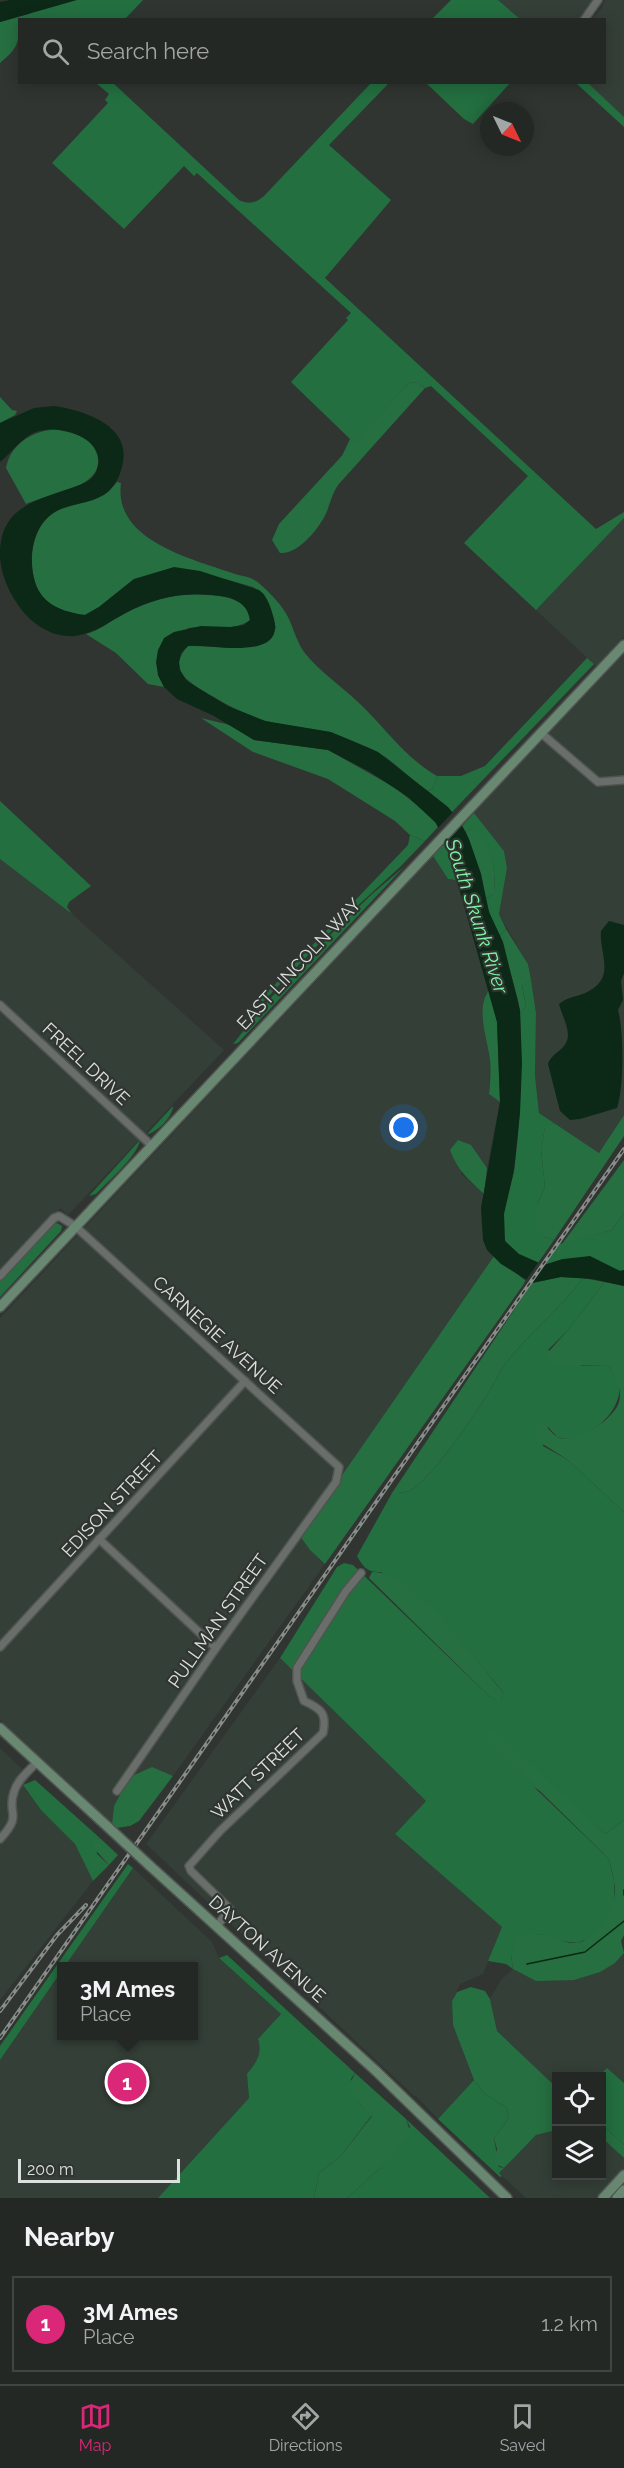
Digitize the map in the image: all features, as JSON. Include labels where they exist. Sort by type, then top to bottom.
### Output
[{"type":"main road","name":"EAST LINCOLN WAY","points":[[0,1307],[624,645]]},
{"type":"main road","name":"DAYTON AVENUE","points":[[0,1728],[376,2071],[507,2198]]},
{"type":"main road","points":[[603,2198],[624,2175]]},
{"type":"main road","points":[[616,2198],[624,2190]]},
{"type":"street","points":[[585,18],[598,0]]},
{"type":"street","points":[[541,733],[598,782],[624,780]]},
{"type":"street","name":"FREEL DRIVE","points":[[0,1005],[151,1145]]},
{"type":"street","points":[[0,1276],[54,1218],[59,1216],[75,1226]]},
{"type":"street","name":"CARNEGIE AVENUE","points":[[75,1226],[339,1467]]},
{"type":"street","name":"EDISON STREET","points":[[0,1647],[245,1382]]},
{"type":"street","name":"PULLMAN STREET","points":[[117,1791],[216,1648],[336,1482],[339,1467]]},
{"type":"street","points":[[99,1539],[216,1648]]},
{"type":"street","name":"WATT STREET","points":[[217,1926],[230,1909],[191,1871],[189,1866],[220,1831],[323,1733],[326,1720],[324,1713],[304,1701],[297,1681],[297,1668],[346,1591],[361,1572]]},
{"type":"street","points":[[0,1839],[14,1820],[12,1796],[16,1786],[37,1762]]},
{"type":"shaded area","points":[[498,0],[598,0],[585,18],[519,18]]},
{"type":"shaded area","points":[[605,0],[624,0],[624,117],[589,84],[606,84],[606,18],[593,18]]},
{"type":"shaded area","points":[[624,518],[624,637],[596,666],[536,610]]},
{"type":"shaded area","points":[[624,654],[624,1115],[599,1153],[539,1113],[535,1076],[536,1013],[528,964],[499,914],[507,868],[504,851],[474,813]]},
{"type":"shaded area","points":[[433,856],[448,879],[456,880],[489,990],[485,995],[485,1034],[490,1061],[489,1094],[500,1102],[487,1168],[471,1145],[461,1174],[484,1194],[481,1208],[489,1253],[494,1256],[301,1536],[310,1550],[325,1564],[173,1776],[166,1774],[114,1805],[112,1824],[0,1720],[0,1318]]},
{"type":"shaded area","points":[[0,859],[72,914],[224,1050],[68,1215],[60,1208],[0,1272]]},
{"type":"shaded area","points":[[280,1658],[426,1801],[395,1834],[502,1927],[483,1974],[460,1984],[452,2001],[453,2025],[474,2080],[438,2119],[146,1844]]},
{"type":"shaded area","points":[[0,1748],[22,1769],[17,1777],[41,1810],[75,1844],[93,1881],[0,2000]]},
{"type":"shaded area","points":[[133,1868],[212,1942],[219,1958],[281,2014],[258,2039],[261,2047],[258,2060],[247,2074],[249,2098],[158,2198],[0,2198],[0,2060],[57,1978],[57,2040],[198,2040],[198,1962],[68,1962]]},
{"type":"shaded area","points":[[624,1953],[624,2083],[607,2068],[603,2072],[552,2072],[552,2083],[497,2031],[490,1999],[501,1980],[513,1969],[536,1981],[615,1963]]},
{"type":"shaded area","points":[[552,2131],[552,2180],[606,2180],[606,2142],[624,2158],[624,2170],[598,2198],[526,2198],[499,2173],[536,2135]]},
{"type":"green space","points":[[16,0],[143,0],[126,18],[34,18]]},
{"type":"green space","points":[[451,0],[498,0],[519,18],[433,18]]},
{"type":"green space","points":[[32,13],[34,18],[18,18],[16,44],[11,53],[0,63],[0,22]]},
{"type":"green space","points":[[97,84],[114,84],[239,200],[249,203],[264,196],[370,84],[388,84],[329,145],[391,200],[325,278],[596,529],[624,512],[624,518],[536,610],[464,543],[528,476],[431,386],[425,388],[418,383],[410,382],[341,458],[350,439],[291,382],[348,320],[346,318],[351,313],[197,173],[194,176],[184,166],[124,229],[52,163],[108,103],[105,100],[109,94]]},
{"type":"green space","points":[[427,84],[509,84],[493,102],[480,102],[480,116],[473,124],[464,119]]},
{"type":"green space","points":[[577,84],[589,84],[624,117],[624,127]]},
{"type":"green space","points":[[410,382],[418,383],[425,388],[338,485],[324,517],[308,539],[294,550],[280,553],[272,540],[279,524]]},
{"type":"green space","points":[[0,397],[12,410],[17,411],[15,415],[0,423]]},
{"type":"green space","points":[[55,429],[86,439],[97,454],[98,466],[93,475],[74,488],[26,504],[6,468],[9,459],[24,440],[38,433]]},
{"type":"green space","points":[[117,482],[121,483],[122,503],[130,520],[142,533],[178,554],[252,578],[265,589],[287,614],[304,652],[368,712],[405,751],[437,776],[433,788],[428,791],[384,756],[369,748],[334,734],[266,721],[252,716],[204,691],[184,676],[179,663],[188,646],[247,647],[276,628],[264,594],[253,587],[225,579],[134,579],[99,607],[85,615],[69,612],[48,602],[38,590],[33,572],[33,550],[40,529],[54,513],[99,496]]},
{"type":"green space","points":[[195,594],[220,596],[237,601],[248,612],[250,620],[236,626],[188,628],[158,675],[164,687],[148,684],[116,653],[86,634],[140,606],[176,596]]},
{"type":"green space","points":[[587,658],[594,664],[452,812],[428,791],[433,788],[437,776],[461,776],[485,766]]},
{"type":"green space","points":[[201,718],[230,725],[254,740],[328,750],[394,787],[432,817],[438,827],[425,841],[410,835],[395,821],[328,779],[253,752]]},
{"type":"green space","points":[[0,801],[91,886],[69,902],[67,907],[72,914],[0,859]]},
{"type":"green space","points":[[474,813],[504,851],[507,868],[499,914],[506,929],[500,936],[485,898],[494,894],[491,859],[472,829],[466,832],[462,826]]},
{"type":"green space","points":[[472,829],[485,843],[492,858],[494,894],[485,898],[481,874],[466,832]]},
{"type":"green space","points":[[410,835],[425,841],[342,920],[263,1002],[260,1000],[408,845]]},
{"type":"green space","points":[[445,843],[456,880],[448,879],[433,856]]},
{"type":"green space","points":[[404,867],[238,1043],[233,1044],[265,1004],[335,930]]},
{"type":"green space","points":[[506,929],[528,964],[531,980],[522,985],[526,1007],[520,1013],[500,936]]},
{"type":"green space","points":[[531,980],[536,1013],[535,1076],[539,1113],[554,1123],[545,1128],[541,1150],[545,1187],[537,1205],[545,1237],[554,1240],[538,1263],[510,1248],[503,1231],[505,1205],[514,1171],[518,1132],[521,1072],[520,1013],[526,1007],[522,984]]},
{"type":"green space","points":[[489,990],[497,1022],[500,1102],[489,1094],[490,1061],[483,1006]]},
{"type":"green space","points":[[173,1106],[164,1123],[155,1131],[147,1134]]},
{"type":"green space","points":[[624,1115],[624,1136],[554,1240],[545,1237],[534,1224],[537,1205],[545,1187],[541,1150],[545,1127],[554,1123],[599,1153]]},
{"type":"green space","points":[[140,1140],[134,1154],[96,1194],[89,1196]]},
{"type":"green space","points":[[458,1140],[471,1145],[487,1168],[484,1194],[464,1174],[453,1157],[450,1150]]},
{"type":"green space","points":[[624,1160],[624,1213],[612,1230],[562,1244]]},
{"type":"green space","points":[[624,1213],[624,1270],[563,1259],[544,1265],[559,1244],[612,1230]]},
{"type":"green space","points":[[57,1223],[62,1226],[61,1231],[0,1297],[0,1281],[52,1225]]},
{"type":"green space","points":[[494,1256],[526,1281],[325,1564],[310,1550],[300,1536]]},
{"type":"green space","points":[[560,1277],[583,1278],[506,1363],[471,1420],[432,1471],[411,1490],[392,1493],[532,1283]]},
{"type":"green space","points":[[583,1278],[605,1282],[567,1331],[548,1350],[582,1366],[609,1366],[619,1382],[617,1401],[606,1419],[580,1436],[571,1439],[557,1437],[548,1427],[543,1446],[568,1460],[624,1512],[624,1820],[606,1834],[534,1787],[609,1859],[614,1881],[615,1902],[610,1917],[590,1938],[578,1943],[560,1941],[537,1934],[511,1954],[513,1969],[506,1964],[488,1961],[502,1927],[395,1834],[426,1801],[280,1658],[337,1567],[344,1563],[353,1565],[491,1698],[501,1699],[503,1692],[462,1643],[381,1572],[366,1568],[357,1556],[392,1493],[411,1490],[432,1471],[471,1420],[506,1363]]},
{"type":"green space","points":[[605,1282],[624,1286],[624,1512],[568,1460],[535,1439],[536,1428],[542,1423],[560,1438],[584,1434],[601,1424],[618,1405],[620,1390],[609,1366],[557,1365],[544,1357]]},
{"type":"green space","points":[[372,1572],[388,1575],[424,1601],[443,1620],[503,1692],[501,1700],[491,1698],[369,1578]]},
{"type":"green space","points":[[490,1729],[502,1736],[597,1828],[606,1834],[624,1820],[624,1935],[621,1941],[624,1953],[615,1963],[600,1972],[574,1980],[536,1981],[513,1969],[511,1954],[518,1936],[534,1934],[567,1942],[583,1941],[596,1931],[610,1913],[615,1889],[609,1859],[483,1735]]},
{"type":"green space","points":[[152,1767],[173,1776],[139,1821],[130,1826],[116,1828],[112,1824],[114,1806],[130,1777]]},
{"type":"green space","points":[[35,1780],[101,1839],[96,1838],[97,1854],[109,1865],[93,1881],[75,1844],[41,1810],[23,1785]]},
{"type":"green space","points":[[96,1838],[101,1839],[118,1855],[109,1865],[92,1846]]},
{"type":"green space","points":[[128,1864],[133,1868],[68,1962],[59,1962]]},
{"type":"green space","points":[[227,1955],[355,2073],[351,2079],[360,2104],[372,2115],[340,2157],[319,2173],[314,2198],[158,2198],[249,2098],[247,2074],[259,2054],[258,2039],[281,2014],[219,1958]]},
{"type":"green space","points":[[57,1965],[57,1978],[0,2060],[0,2046]]},
{"type":"green space","points":[[471,1987],[485,1991],[490,1999],[497,2031],[552,2083],[552,2131],[536,2135],[504,2168],[494,2163],[497,2149],[494,2138],[509,2118],[507,2108],[484,2093],[474,2080],[453,2025],[452,2001],[457,1992]]},
{"type":"green space","points":[[607,2068],[624,2083],[624,2145],[606,2129],[606,2072],[603,2072]]},
{"type":"green space","points":[[355,2073],[406,2119],[411,2134],[379,2169],[347,2198],[314,2198],[319,2173],[340,2157],[372,2116],[360,2104],[349,2086]]},
{"type":"green space","points":[[474,2080],[484,2093],[507,2108],[509,2118],[494,2138],[499,2167],[504,2168],[499,2173],[502,2176],[500,2177],[438,2119]]},
{"type":"green space","points":[[406,2119],[490,2198],[347,2198],[379,2169],[410,2127]]},
{"type":"green space","points":[[606,2129],[624,2145],[624,2158],[606,2142]]},
{"type":"water","points":[[77,0],[0,22],[0,2]]},
{"type":"water","name":"South Skunk River","points":[[54,406],[78,411],[112,429],[123,449],[123,462],[114,485],[104,495],[53,513],[39,529],[32,550],[33,572],[38,590],[48,602],[69,612],[85,615],[99,607],[134,579],[174,567],[200,571],[259,590],[267,599],[274,619],[274,632],[268,641],[258,646],[244,648],[188,646],[181,653],[179,662],[180,670],[186,680],[228,706],[265,721],[331,732],[378,752],[448,807],[460,822],[469,839],[481,874],[489,912],[503,942],[520,1010],[522,1063],[520,1113],[514,1170],[504,1214],[505,1241],[519,1254],[544,1265],[563,1259],[590,1256],[620,1271],[624,1270],[624,1286],[592,1279],[561,1277],[532,1283],[501,1264],[487,1250],[483,1240],[481,1208],[500,1102],[497,1022],[448,849],[436,823],[408,797],[370,772],[328,750],[254,740],[214,716],[177,699],[164,687],[158,675],[156,662],[158,650],[164,638],[174,632],[201,626],[244,625],[250,620],[244,606],[236,600],[221,596],[171,597],[136,608],[89,633],[68,636],[55,634],[36,624],[16,602],[5,579],[1,562],[2,538],[6,525],[14,515],[35,501],[89,480],[96,472],[99,461],[96,451],[82,437],[71,432],[49,429],[28,436],[0,462],[0,423],[34,408]]},
{"type":"water","points":[[609,921],[624,925],[624,973],[621,981],[623,1000],[618,1010],[622,1045],[619,1099],[617,1108],[570,1120],[560,1111],[548,1064],[564,1046],[568,1036],[559,1004],[566,999],[589,991],[602,979],[604,964],[601,931]]},
{"type":"pier","points":[[455,810],[464,823],[443,846],[436,830]]},
{"type":"pier","points":[[540,1260],[547,1261],[530,1286],[524,1283]]},
{"type":"waterway","points":[[624,1890],[624,1895]]},
{"type":"waterway","points":[[527,1964],[585,1952],[624,1921]]},
{"type":"railway","points":[[0,2038],[624,1149]]},
{"type":"railway","points":[[0,2011],[57,1935],[86,1905]]},
{"type":"place","name":"3M Ames","points":[[127,2082]]}]
